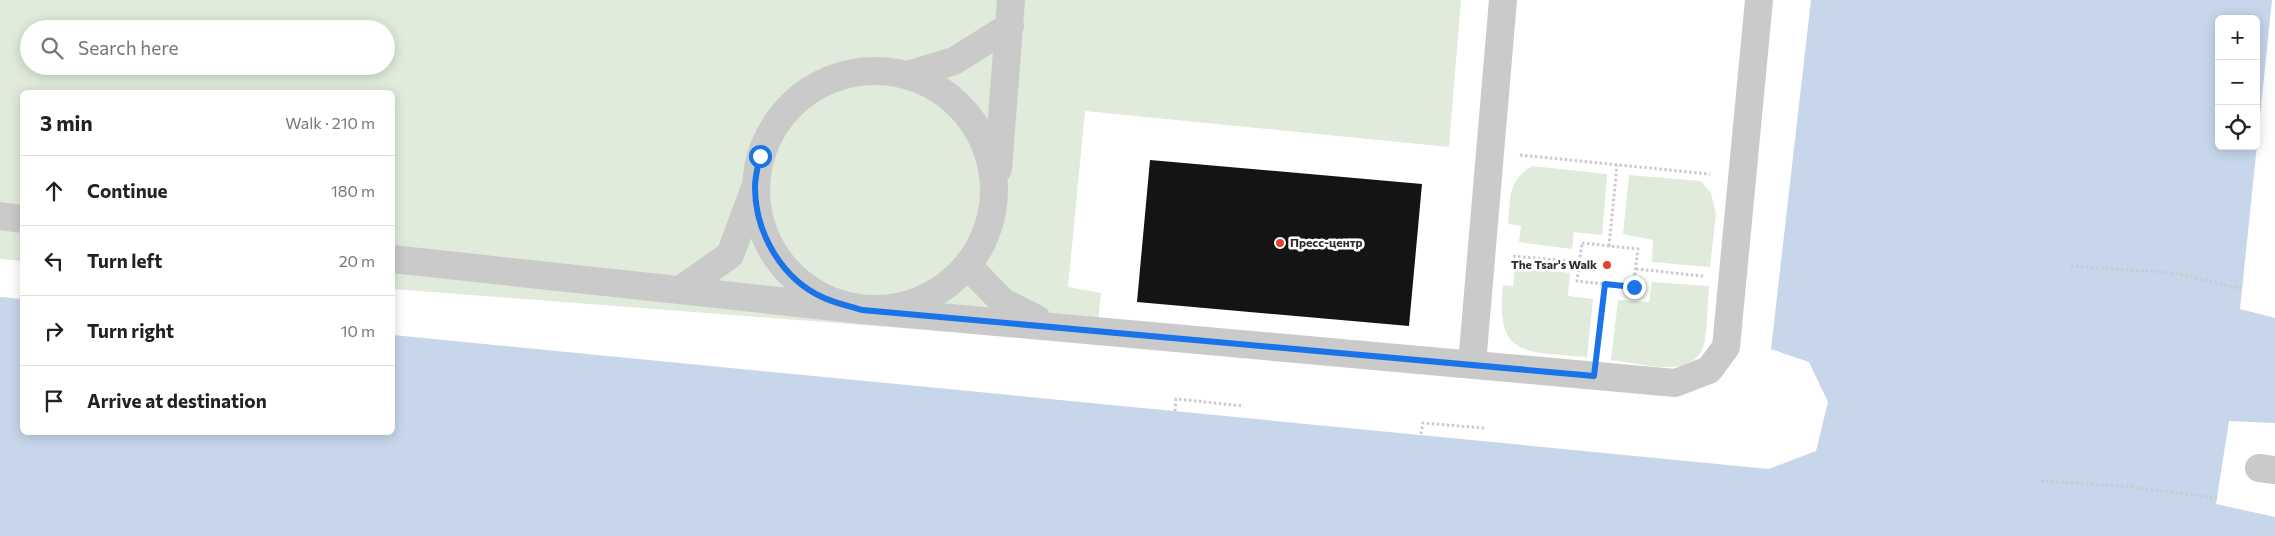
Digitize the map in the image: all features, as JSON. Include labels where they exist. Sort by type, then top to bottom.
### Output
[{"type":"lane","points":[[1472,364],[1503,0]]},
{"type":"lane","points":[[395,259],[862,310],[1675,383],[1709,370],[1726,346],[1759,0]]},
{"type":"lane","points":[[908,75],[954,61],[1011,13]]},
{"type":"lane","points":[[755,186],[758,214],[771,250],[792,277],[822,298],[862,310],[898,308],[919,302],[940,291],[968,266],[985,239],[995,200],[1011,13]]},
{"type":"lane","points":[[680,290],[730,255],[755,186],[760,156],[775,124],[798,98],[833,78],[855,72],[877,71],[908,75],[926,82],[962,108],[987,146],[995,179],[995,200]]},
{"type":"lane","points":[[0,216],[20,219]]},
{"type":"lane","points":[[968,266],[1003,302],[1049,326]]},
{"type":"path","points":[[1489,152],[1743,177]]},
{"type":"path","points":[[1609,246],[1617,165]]},
{"type":"path","points":[[1582,243],[1609,246],[1638,249],[1634,287],[1577,281],[1582,243]]},
{"type":"path","points":[[1480,253],[1579,262]]},
{"type":"path","points":[[2071,266],[2174,272],[2242,289]]},
{"type":"path","points":[[1636,269],[1733,279]]},
{"type":"path","points":[[1594,376],[1605,284]]},
{"type":"path","points":[[1175,411],[1176,399],[1244,406]]},
{"type":"path","points":[[1421,434],[1423,423],[1484,428]]},
{"type":"path","points":[[2040,482],[2121,486],[2217,498]]},
{"type":"green space","points":[[0,0],[1461,0],[1449,147],[1085,111],[1068,287],[1101,293],[1096,343],[395,289],[395,90],[20,90],[20,261],[0,259]]},
{"type":"green space","points":[[1532,166],[1607,174],[1602,235],[1574,232],[1572,249],[1519,242],[1521,226],[1508,224],[1510,198],[1518,178]]},
{"type":"green space","points":[[1629,175],[1701,181],[1711,193],[1716,214],[1710,267],[1652,262],[1653,240],[1623,234]]},
{"type":"green space","points":[[1515,267],[1570,273],[1568,296],[1593,299],[1587,357],[1532,351],[1520,347],[1510,339],[1504,327],[1502,309],[1503,285],[1513,286]]},
{"type":"green space","points":[[1652,282],[1709,286],[1704,344],[1699,355],[1690,363],[1665,367],[1611,360],[1618,300],[1649,302]]},
{"type":"water","points":[[1811,0],[2272,0],[2260,116],[2260,15],[2215,15],[2215,150],[2256,150],[2240,309],[2275,318],[2275,423],[2229,421],[2216,504],[2275,517],[2275,536],[0,536],[0,297],[20,299],[20,435],[395,435],[395,335],[1769,469],[1816,451],[1828,402],[1809,362],[1771,349]]},
{"type":"building","name":"Пресс-центр","points":[[1150,160],[1422,184],[1409,326],[1137,302]]},
{"type":"place","name":"Пресс-центр","points":[[1280,243]]},
{"type":"place","name":"The Tsar's Walk","points":[[1607,265]]},
{"type":"route","points":[[760,156],[755,186],[758,214],[771,250],[792,277],[822,298],[862,310],[1594,376],[1605,284],[1634,287]]}]
